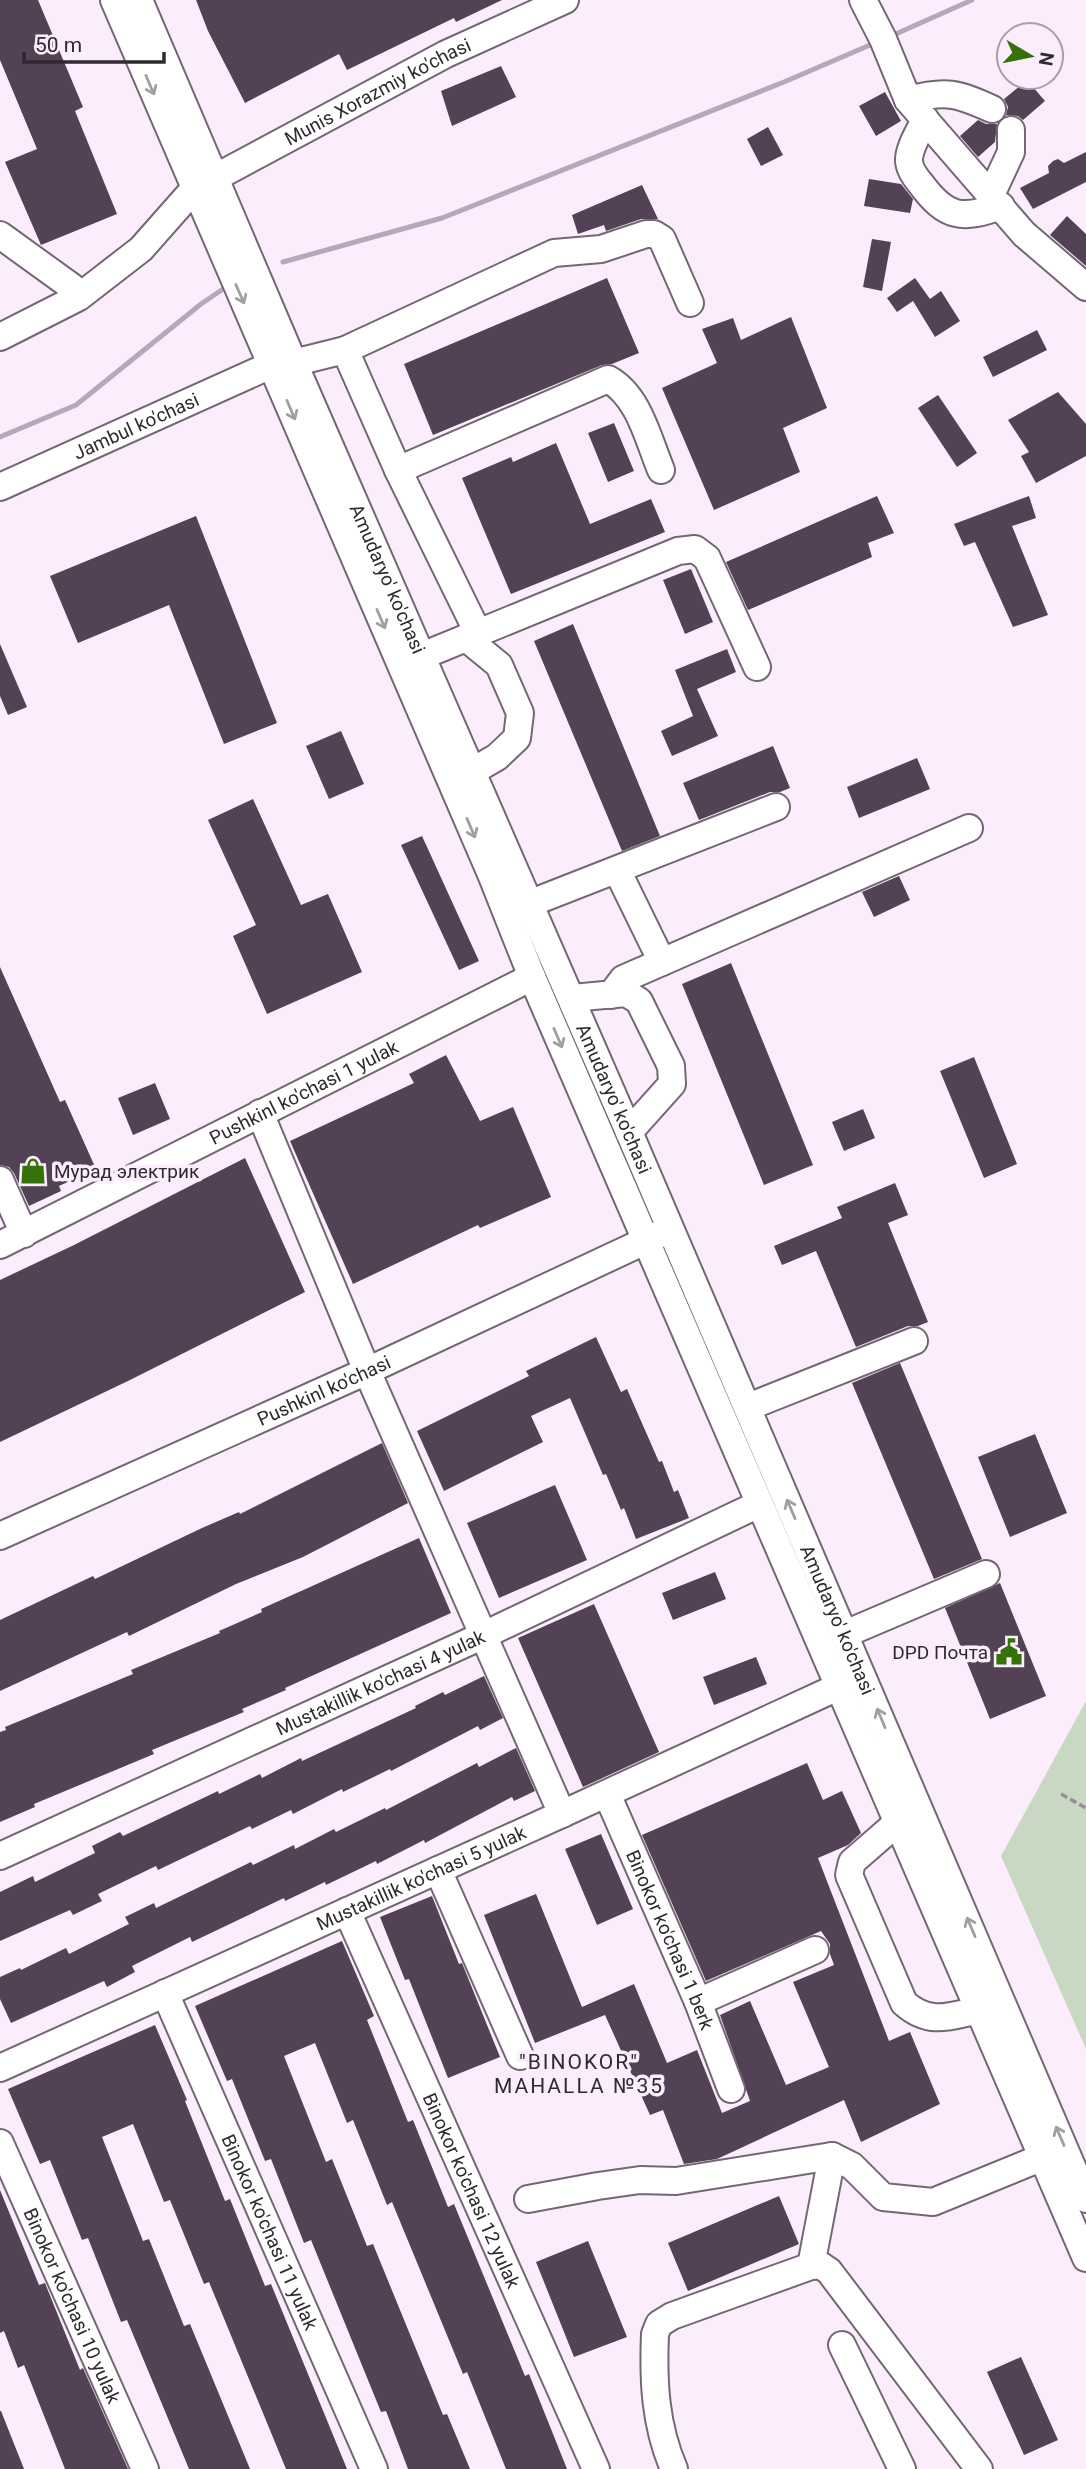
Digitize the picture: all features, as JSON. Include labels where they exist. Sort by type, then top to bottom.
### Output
[{"type":"street","name":"Amudaryo' ko'chasi","points":[[114,0],[205,183],[282,364],[422,656],[473,771],[1086,2199]]},
{"type":"street","name":"Amudaryo' ko'chasi","points":[[139,0],[254,325],[282,364]]},
{"type":"street","name":"Munis Xorazmiy ko'chasi","points":[[205,183],[446,54],[565,0]]},
{"type":"street","points":[[863,0],[917,110],[1024,234],[1086,287]]},
{"type":"street","points":[[992,109],[962,95],[934,93],[917,110],[909,163],[936,205],[975,215],[996,200],[1011,152],[1011,130]]},
{"type":"street","points":[[0,338],[79,297],[141,248],[205,183]]},
{"type":"street","name":"Jambul ko'chasi","points":[[0,487],[282,364],[345,350],[554,253],[601,249],[646,234],[654,234],[662,239],[690,303]]},
{"type":"street","points":[[0,235],[72,287]]},
{"type":"street","points":[[345,350],[472,636],[499,665],[520,713],[517,738],[497,757],[473,771]]},
{"type":"street","points":[[282,364],[532,978],[1086,2258]]},
{"type":"street","points":[[398,470],[608,379],[620,386],[631,400],[661,470]]},
{"type":"street","points":[[422,656],[678,551],[695,549],[707,558],[757,667]]},
{"type":"street","points":[[531,903],[776,807]]},
{"type":"street","points":[[611,995],[623,979],[969,828]]},
{"type":"street","points":[[617,870],[662,962]]},
{"type":"street","name":"Pushkinl ko'chasi 1 yulak","points":[[0,1245],[532,978]]},
{"type":"street","points":[[572,998],[625,993],[639,1001],[671,1066],[672,1084],[629,1132]]},
{"type":"street","points":[[260,1113],[367,1371],[562,1814]]},
{"type":"street","points":[[0,1180],[24,1234]]},
{"type":"street","name":"Pushkinl ko'chasi","points":[[0,1536],[367,1371],[671,1229]]},
{"type":"street","points":[[748,1408],[914,1341]]},
{"type":"street","name":"Mustakillik ko'chasi 4 yulak","points":[[0,1856],[484,1635],[759,1504]]},
{"type":"street","points":[[845,1634],[986,1574]]},
{"type":"street","name":"Mustakillik ko'chasi 5 yulak","points":[[0,2068],[840,1686]]},
{"type":"street","name":"Binokor ko'chasi 1 berk","points":[[607,1794],[698,2002],[731,2089]]},
{"type":"street","points":[[898,1822],[852,1862],[849,1874],[905,2003],[913,2011],[937,2020],[979,2010]]},
{"type":"street","points":[[438,1870],[520,2056]]},
{"type":"street","name":"Binokor ko'chasi 12 yulak","points":[[347,1911],[596,2469]]},
{"type":"street","points":[[698,2002],[815,1950]]},
{"type":"street","name":"Binokor ko'chasi 11 yulak","points":[[165,1993],[374,2469]]},
{"type":"street","name":"Binokor ko'chasi 10 yulak","points":[[0,2143],[145,2469]]},
{"type":"street","points":[[528,2199],[640,2180],[676,2180],[832,2156],[852,2166],[883,2197],[933,2202],[1043,2157]]},
{"type":"street","points":[[811,2266],[832,2156]]},
{"type":"street","points":[[674,2469],[667,2452],[656,2405],[655,2334],[659,2324],[672,2316],[820,2265],[829,2271],[979,2469]]},
{"type":"street","points":[[842,2345],[902,2469]]},
{"type":"path","points":[[1061,1794],[1086,1808]]},
{"type":"green space","points":[[1086,1701],[1086,2049],[1001,1856]]},
{"type":"building","points":[[0,0],[38,0],[83,107],[75,111],[117,214],[41,245],[5,162],[37,149],[0,60]]},
{"type":"building","points":[[196,0],[502,0],[456,22],[454,18],[347,70],[339,54],[245,103],[208,31]]},
{"type":"building","points":[[501,66],[516,97],[452,126],[441,91]]},
{"type":"building","points":[[1014,91],[1036,91],[1045,101],[1023,120],[1018,116],[1006,115],[1008,107],[1004,99]]},
{"type":"building","points":[[885,92],[901,121],[876,136],[859,106]]},
{"type":"building","points":[[978,120],[986,124],[997,124],[995,142],[978,157],[960,136]]},
{"type":"building","points":[[768,127],[783,155],[761,166],[747,139]]},
{"type":"building","points":[[1086,152],[1086,182],[1033,209],[1020,188],[1049,173],[1048,166],[1053,161],[1058,159],[1064,163]]},
{"type":"building","points":[[869,179],[901,184],[913,199],[910,213],[864,206]]},
{"type":"building","points":[[642,185],[658,219],[641,219],[606,231],[604,225],[578,234],[572,215]]},
{"type":"building","points":[[1067,216],[1086,234],[1086,266],[1050,235]]},
{"type":"building","points":[[872,239],[891,242],[882,291],[863,287]]},
{"type":"building","points":[[607,278],[639,353],[612,364],[602,365],[433,435],[404,364]]},
{"type":"building","points":[[915,278],[930,299],[941,291],[960,321],[935,337],[913,301],[897,312],[887,298]]},
{"type":"building","points":[[791,317],[827,408],[783,428],[800,472],[714,510],[662,388],[717,363],[702,329],[733,318],[741,340]]},
{"type":"building","points":[[1037,330],[1047,350],[993,377],[983,357]]},
{"type":"building","points":[[1058,392],[1086,424],[1086,456],[1036,483],[1021,456],[1029,452],[1008,420]]},
{"type":"building","points":[[938,395],[977,453],[957,467],[918,408]]},
{"type":"building","points":[[614,423],[634,471],[608,482],[588,433]]},
{"type":"building","points":[[556,443],[590,524],[651,499],[665,532],[511,594],[462,478],[511,457],[513,462]]},
{"type":"building","points":[[877,496],[894,533],[868,543],[872,557],[748,610],[726,562]]},
{"type":"building","points":[[1029,496],[1036,518],[1012,526],[1048,615],[1013,627],[975,542],[964,546],[954,524]]},
{"type":"building","points":[[196,516],[277,723],[224,744],[169,605],[78,643],[50,576]]},
{"type":"building","points":[[691,569],[713,622],[685,634],[663,580]]},
{"type":"building","points":[[573,624],[660,836],[622,851],[534,641]]},
{"type":"building","points":[[0,644],[27,707],[8,715],[0,696]]},
{"type":"building","points":[[727,649],[736,672],[697,689],[718,736],[672,756],[661,731],[693,716],[675,670]]},
{"type":"building","points":[[341,731],[364,784],[329,799],[306,746]]},
{"type":"building","points":[[773,746],[790,788],[770,792],[699,820],[683,783]]},
{"type":"building","points":[[917,758],[930,789],[859,818],[847,787]]},
{"type":"building","points":[[253,799],[301,905],[328,894],[362,972],[267,1014],[233,936],[256,925],[208,820]]},
{"type":"building","points":[[422,836],[479,961],[459,970],[401,845]]},
{"type":"building","points":[[899,876],[910,900],[874,917],[862,892]]},
{"type":"building","points":[[731,963],[813,1165],[764,1185],[682,984]]},
{"type":"building","points":[[0,967],[60,1102],[65,1100],[96,1169],[59,1186],[61,1191],[29,1206],[14,1173],[9,1167],[0,1165]]},
{"type":"building","points":[[446,1055],[480,1121],[513,1107],[551,1197],[480,1228],[478,1225],[353,1284],[290,1141],[414,1083],[409,1074]]},
{"type":"building","points":[[974,1057],[1017,1164],[984,1178],[940,1071]]},
{"type":"building","points":[[155,1083],[170,1119],[133,1135],[118,1098]]},
{"type":"building","points":[[863,1109],[875,1138],[844,1151],[832,1122]]},
{"type":"building","points":[[245,1158],[305,1292],[0,1442],[0,1280]]},
{"type":"building","points":[[895,1183],[908,1215],[888,1223],[928,1322],[908,1326],[856,1347],[816,1251],[782,1265],[774,1246],[842,1218],[837,1207]]},
{"type":"building","points":[[596,1337],[621,1392],[627,1389],[659,1462],[662,1461],[674,1492],[678,1490],[689,1518],[636,1539],[624,1508],[621,1510],[606,1474],[603,1475],[570,1398],[531,1416],[543,1442],[444,1491],[417,1431],[529,1376],[526,1371]]},
{"type":"building","points":[[900,1363],[982,1559],[934,1579],[852,1383]]},
{"type":"building","points":[[1035,1434],[1067,1513],[1010,1537],[978,1457]]},
{"type":"building","points":[[382,1443],[408,1503],[303,1557],[236,1584],[129,1636],[127,1632],[0,1691],[0,1620],[93,1576],[95,1579],[202,1528],[239,1512],[240,1514]]},
{"type":"building","points":[[555,1485],[587,1560],[499,1598],[467,1523]]},
{"type":"building","points":[[419,1538],[451,1613],[285,1688],[286,1690],[242,1709],[244,1712],[152,1750],[154,1754],[34,1804],[35,1807],[0,1822],[0,1732],[6,1730],[5,1727],[133,1674],[131,1670],[220,1633],[219,1631],[262,1612],[261,1609]]},
{"type":"building","points":[[715,1572],[726,1599],[673,1620],[662,1593]]},
{"type":"building","points":[[1000,1583],[1046,1696],[990,1719],[945,1608]]},
{"type":"building","points":[[594,1604],[659,1752],[583,1787],[518,1638]]},
{"type":"building","points":[[756,1657],[767,1684],[714,1705],[703,1677]]},
{"type":"building","points":[[484,1676],[503,1718],[480,1730],[478,1726],[391,1771],[390,1769],[343,1792],[342,1789],[293,1814],[291,1810],[252,1829],[250,1826],[158,1870],[156,1866],[98,1894],[102,1901],[73,1915],[70,1910],[0,1941],[0,1892],[33,1876],[35,1882],[95,1853],[92,1846],[120,1832],[123,1836],[218,1791],[219,1794],[260,1774],[262,1778],[301,1758],[302,1761],[416,1708],[415,1706],[443,1692],[445,1695]]},
{"type":"building","points":[[516,1748],[535,1791],[514,1801],[512,1797],[425,1843],[424,1840],[377,1864],[376,1861],[285,1901],[284,1898],[192,1942],[190,1937],[132,1966],[135,1972],[107,1987],[104,1981],[11,2023],[0,1999],[0,1977],[66,1948],[69,1954],[129,1924],[125,1917],[154,1903],[156,1908],[251,1862],[253,1865],[294,1845],[295,1849],[334,1829],[336,1832],[385,1808],[386,1810],[477,1763],[479,1767]]},
{"type":"building","points":[[807,1763],[823,1800],[842,1791],[861,1833],[848,1845],[818,1858],[889,2041],[910,2032],[940,2104],[861,2142],[844,2100],[717,2159],[684,2164],[663,2110],[650,2115],[605,2015],[535,2043],[484,1915],[536,1894],[582,2007],[634,1984],[667,2063],[697,2050],[722,2113],[750,2101],[720,2015],[750,2001],[786,2085],[829,2067],[793,1982],[834,1965],[830,1944],[821,1931],[706,1981],[642,1835]]},
{"type":"building","points":[[601,1834],[633,1909],[597,1925],[565,1849]]},
{"type":"building","points":[[432,1896],[500,2057],[448,2078],[409,1979],[405,1980],[380,1917]]},
{"type":"building","points":[[342,1941],[374,2016],[367,2020],[408,2122],[413,2120],[448,2207],[454,2204],[525,2376],[529,2374],[567,2469],[506,2469],[467,2372],[463,2374],[392,2202],[387,2205],[353,2120],[347,2123],[315,2043],[284,2056],[326,2162],[332,2159],[367,2246],[373,2244],[443,2415],[447,2414],[470,2469],[408,2469],[386,2411],[381,2412],[311,2240],[304,2243],[271,2159],[265,2161],[232,2079],[227,2081],[195,2006]]},
{"type":"building","points":[[155,2025],[225,2201],[230,2199],[265,2286],[271,2284],[347,2469],[286,2469],[209,2282],[204,2284],[170,2200],[164,2202],[133,2124],[102,2137],[143,2241],[149,2239],[184,2326],[190,2324],[250,2469],[189,2469],[127,2320],[121,2322],[88,2238],[82,2240],[50,2160],[40,2164],[8,2089]]},
{"type":"building","points":[[0,2190],[39,2285],[45,2283],[80,2370],[83,2368],[128,2469],[65,2469],[24,2365],[18,2368],[4,2331],[0,2333]]},
{"type":"building","points":[[779,2196],[799,2244],[688,2291],[668,2243]]},
{"type":"building","points":[[588,2241],[627,2337],[574,2357],[536,2262]]},
{"type":"building","points":[[1021,2357],[1058,2440],[1024,2455],[987,2372]]},
{"type":"building","points":[[1,2411],[24,2469],[0,2469]]},
{"type":"waterway","points":[[889,37],[972,0]]},
{"type":"waterway","points":[[283,262],[442,218],[784,82],[877,42]]},
{"type":"waterway","points":[[0,437],[76,405],[226,287]]},
{"type":"place","name":"Мурад электрик","points":[[33,1171]]},
{"type":"place","name":"DPD Почта","points":[[1009,1652]]},
{"type":"district","name":"\"BINOKOR\" MAHALLA №35","points":[[579,2074]]}]
